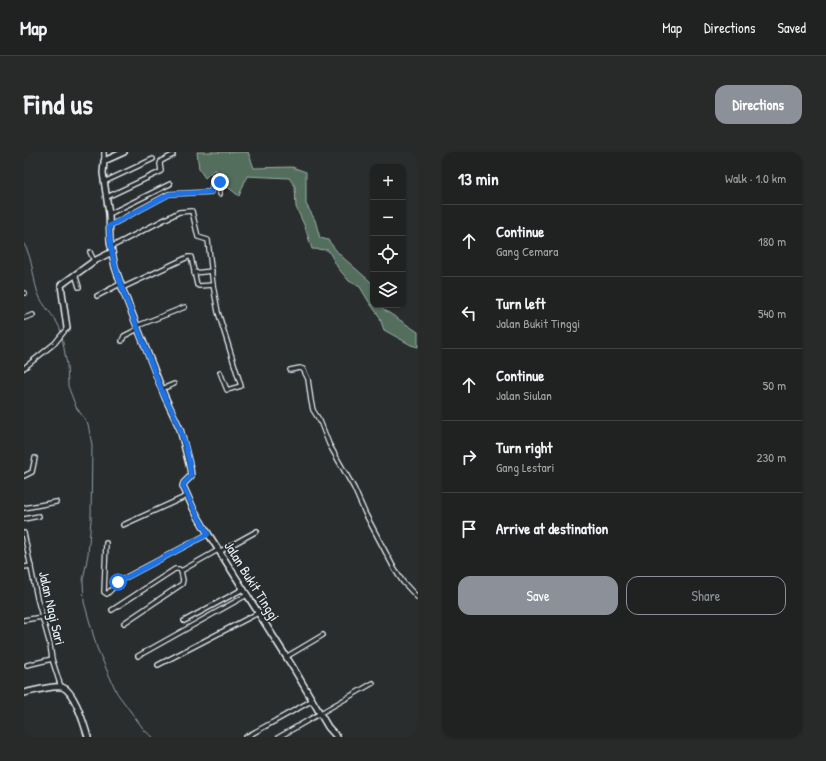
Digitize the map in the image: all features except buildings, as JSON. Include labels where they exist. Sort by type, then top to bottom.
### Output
[{"type":"street","points":[[104,152],[104,182],[107,197],[111,250],[114,267],[162,389],[180,429],[191,476],[183,484],[187,496],[123,525]]},
{"type":"street","points":[[104,161],[124,152]]},
{"type":"street","points":[[107,197],[162,171],[160,164],[161,161],[173,155]]},
{"type":"street","points":[[104,182],[153,159]]},
{"type":"street","points":[[109,226],[170,194],[211,192],[213,181],[220,182],[220,194]]},
{"type":"street","points":[[109,214],[170,184]]},
{"type":"street","points":[[24,368],[60,339],[67,328],[61,284],[94,260],[111,250],[178,212],[191,210],[198,236],[208,240],[213,285],[218,312],[241,386],[227,390],[220,372]]},
{"type":"street","points":[[90,252],[94,260]]},
{"type":"street","points":[[96,296],[188,257],[191,258],[198,286],[213,285]]},
{"type":"street","points":[[194,273],[212,271]]},
{"type":"street","points":[[75,274],[79,287]]},
{"type":"street","points":[[122,341],[124,336],[138,327],[185,307]]},
{"type":"street","points":[[24,318],[33,315]]},
{"type":"street","points":[[290,370],[300,368],[308,379],[313,410],[320,421],[329,444],[354,488],[365,513],[395,570],[403,582],[418,598]]},
{"type":"street","points":[[162,389],[174,384]]},
{"type":"street","points":[[24,476],[32,472],[35,458]]},
{"type":"street","name":"Jalan Bukit Tinggi","points":[[187,496],[208,534],[328,726],[337,737]]},
{"type":"street","points":[[24,508],[56,502]]},
{"type":"street","points":[[24,519],[39,516]]},
{"type":"street","points":[[112,610],[175,569],[179,569],[181,571],[257,531]]},
{"type":"street","name":"Jalan Nagi Sari","points":[[24,533],[42,617],[50,645],[52,660],[61,687]]},
{"type":"street","points":[[106,543],[104,592],[107,594],[121,580],[208,534]]},
{"type":"street","points":[[24,567],[31,566]]},
{"type":"street","points":[[124,623],[182,584],[184,580],[181,571]]},
{"type":"street","points":[[184,621],[243,588]]},
{"type":"street","points":[[138,656],[247,595]]},
{"type":"street","points":[[158,665],[258,612]]},
{"type":"street","points":[[24,620],[42,617]]},
{"type":"street","points":[[286,658],[322,635]]},
{"type":"street","points":[[27,665],[52,660]]},
{"type":"street","points":[[279,737],[373,683]]},
{"type":"street","points":[[24,693],[61,687],[67,692],[76,705],[88,737]]},
{"type":"street","points":[[246,737],[313,700]]},
{"type":"green space","points":[[197,152],[248,152],[254,168],[292,167],[306,172],[306,204],[315,220],[320,238],[328,240],[339,254],[370,281],[370,303],[360,287],[349,281],[338,268],[328,250],[312,249],[305,227],[296,207],[295,186],[289,178],[247,176],[239,196],[225,185],[215,169],[205,178],[199,169]]},
{"type":"green space","points":[[373,308],[383,308],[418,332],[418,347],[411,345],[384,330],[379,316]]},
{"type":"waterway","points":[[24,244],[30,257],[37,291],[45,307],[55,319],[61,332]]},
{"type":"waterway","points":[[62,337],[67,365],[68,386],[76,407],[88,424],[92,445],[91,520],[88,554],[83,581],[84,602],[97,648],[117,693],[145,731],[153,737]]},
{"type":"route","points":[[118,582],[208,534],[183,486],[191,476],[180,429],[165,397],[114,267],[109,226],[170,194],[211,192],[213,181],[220,182]]}]
